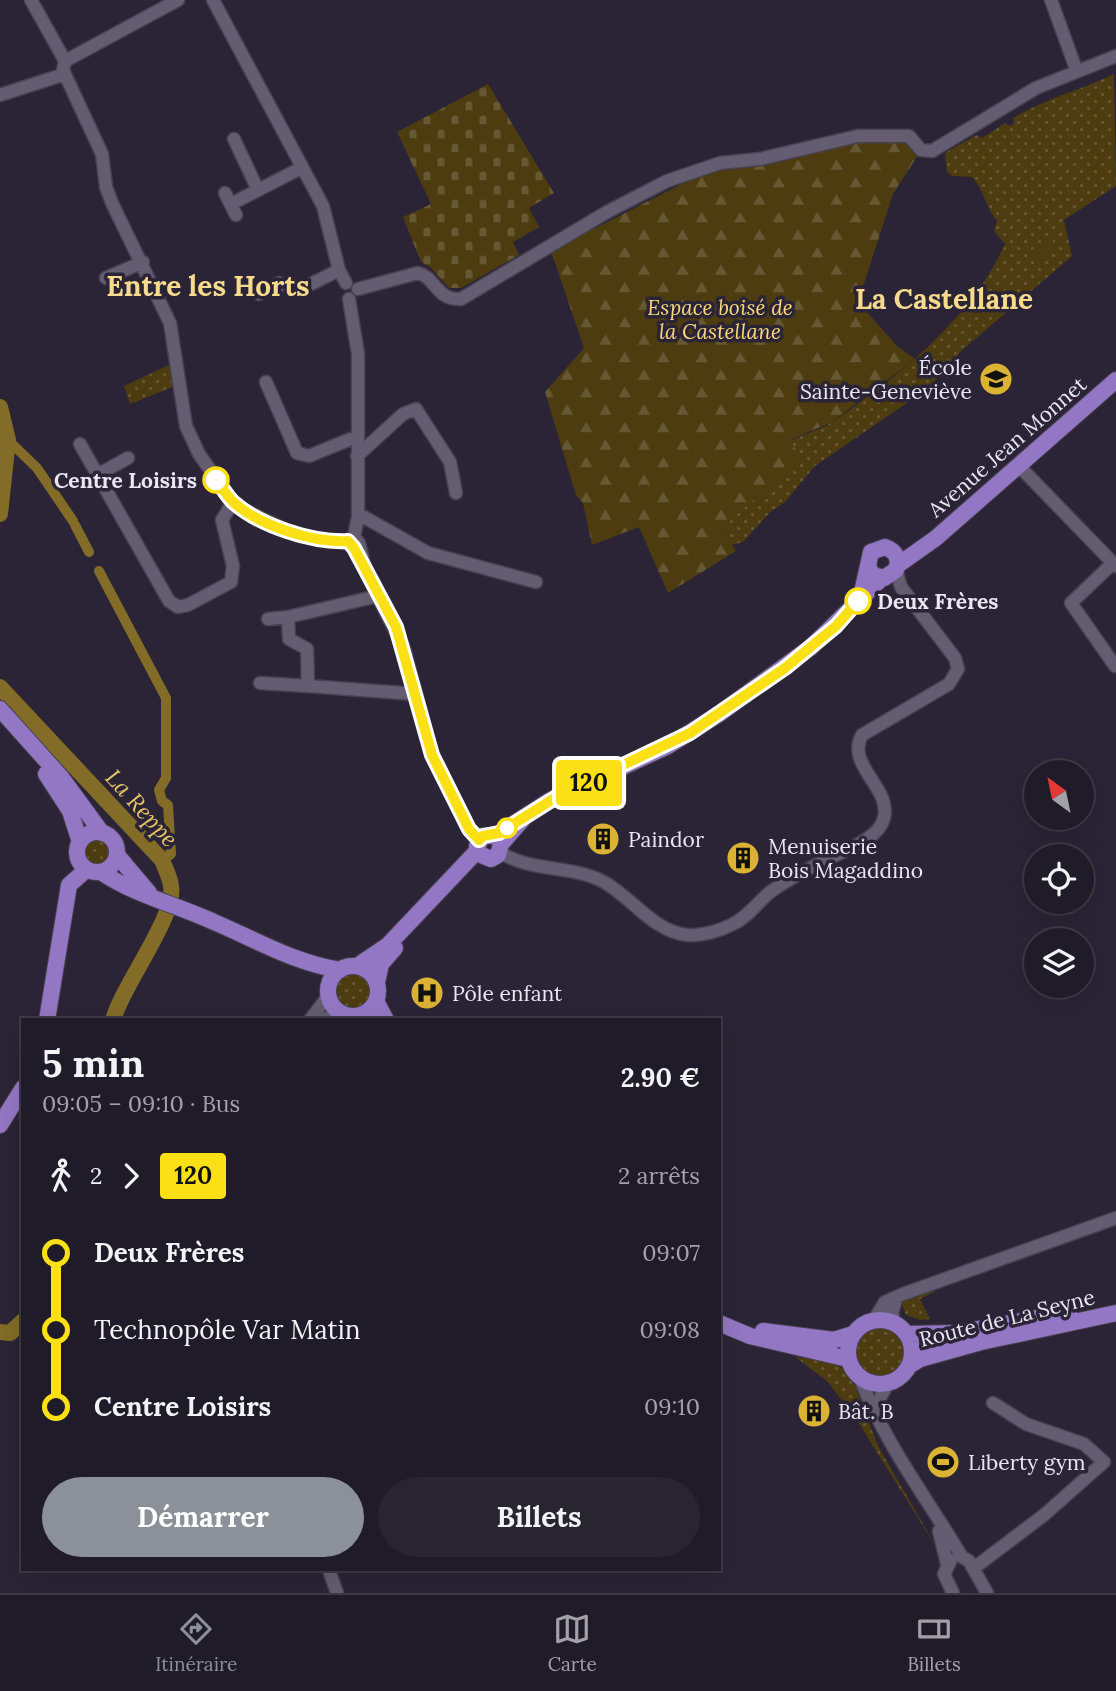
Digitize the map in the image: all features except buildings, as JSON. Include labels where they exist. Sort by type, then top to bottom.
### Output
[{"type":"main road","name":"Avenue Jean Monnet","points":[[868,567],[869,557],[875,549],[885,547],[891,569],[925,546],[1116,380]]},
{"type":"main road","points":[[868,567],[873,575],[891,569]]},
{"type":"main road","points":[[861,597],[868,567]]},
{"type":"main road","points":[[0,724],[39,765],[63,798],[86,860],[126,887],[302,961],[340,970],[357,966],[388,945],[523,819],[558,796],[668,746],[811,648],[891,569]]},
{"type":"main road","points":[[0,709],[61,777],[102,833],[112,839],[117,855],[138,883],[153,897]]},
{"type":"main road","points":[[86,860],[89,833],[102,833]]},
{"type":"main road","points":[[385,1018],[376,1001],[381,964],[470,872],[490,847]]},
{"type":"main road","points":[[47,1018],[54,971],[58,905],[67,871],[86,860],[112,866],[117,855]]},
{"type":"main road","points":[[302,961],[354,1016],[364,1013],[376,1001]]},
{"type":"main road","points":[[357,966],[369,971],[377,982]]},
{"type":"main road","points":[[329,990],[340,970]]},
{"type":"main road","points":[[2,1117],[21,1091]]},
{"type":"main road","name":"Route de La Seyne","points":[[901,1328],[986,1329],[1116,1302]]},
{"type":"main road","name":"Route de La Seyne","points":[[909,1366],[920,1359],[957,1348],[1116,1313]]},
{"type":"main road","points":[[726,1325],[834,1340],[853,1334],[874,1320],[901,1328],[912,1353],[904,1374],[888,1383],[873,1384],[860,1378],[849,1359],[848,1350],[853,1334]]},
{"type":"main road","points":[[726,1325],[750,1336],[849,1359]]},
{"type":"street","points":[[31,0],[65,68],[102,154],[106,187],[112,203],[143,262],[174,337],[186,426],[199,454],[233,502],[296,535],[354,542]]},
{"type":"street","points":[[0,96],[65,68],[178,0]]},
{"type":"street","points":[[214,0],[327,218],[339,271],[351,291],[358,354],[358,517],[354,542],[396,627],[432,755],[469,829],[490,847],[515,861],[579,871],[604,883],[666,929],[688,935],[716,932],[736,923],[769,894],[876,832],[884,818],[884,805],[858,756],[857,744],[862,735],[949,684],[958,669],[955,658],[901,587],[891,569]]},
{"type":"street","points":[[1051,0],[1076,69]]},
{"type":"street","points":[[351,291],[418,272],[424,274],[438,292],[461,299],[607,212],[667,181],[720,163],[760,159],[858,136],[908,136],[921,149],[932,151],[1036,88],[1076,69],[1116,55]]},
{"type":"street","points":[[234,139],[258,190]]},
{"type":"street","points":[[230,204],[301,167]]},
{"type":"street","points":[[106,278],[143,262]]},
{"type":"street","points":[[259,294],[279,283],[297,291],[339,271]]},
{"type":"street","points":[[266,382],[297,453],[309,456],[358,436]]},
{"type":"street","points":[[357,456],[403,414],[415,409],[450,462],[456,494]]},
{"type":"street","points":[[80,444],[169,601],[178,607],[188,605],[231,582],[233,566],[222,520],[233,502]]},
{"type":"street","points":[[97,475],[128,458]]},
{"type":"street","points":[[1019,466],[1114,564],[1072,603],[1115,666]]},
{"type":"street","points":[[358,517],[364,517],[428,554],[536,582]]},
{"type":"street","points":[[268,619],[379,596]]},
{"type":"street","points":[[288,617],[289,639],[307,649],[307,686]]},
{"type":"street","points":[[260,683],[416,694]]},
{"type":"street","points":[[311,1018],[329,990]]},
{"type":"street","points":[[874,1320],[886,1302],[1116,1218]]},
{"type":"street","points":[[896,1298],[893,1306],[901,1328]]},
{"type":"street","points":[[860,1378],[869,1404],[910,1476],[962,1557],[974,1568],[985,1592]]},
{"type":"street","points":[[881,1426],[879,1400],[888,1383]]},
{"type":"street","points":[[974,1568],[1044,1516],[1104,1462],[1084,1444],[1026,1424],[993,1403]]},
{"type":"street","points":[[910,1476],[944,1542],[947,1564],[944,1574],[953,1593]]},
{"type":"street","points":[[947,1564],[962,1557]]},
{"type":"street","points":[[329,1571],[337,1593]]},
{"type":"green space","points":[[1114,74],[1116,186],[1064,220],[1072,256],[960,352],[930,387],[815,466],[785,502],[770,512],[743,542],[732,545],[726,536],[727,522],[801,460],[790,441],[834,421],[884,384],[932,343],[973,297],[1005,244],[994,231],[997,221],[972,177],[952,176],[947,172],[945,153],[976,135],[982,138],[1005,123],[1011,126],[1014,123],[1013,118],[1037,105]]},
{"type":"green space","points":[[488,84],[554,193],[529,208],[539,227],[513,242],[519,255],[461,288],[449,288],[430,267],[421,262],[403,217],[431,204],[397,132]]},
{"type":"green space","name":"Espace boisé de la Castellane","points":[[907,136],[918,155],[893,194],[858,302],[897,346],[915,359],[832,422],[790,440],[802,460],[727,522],[726,536],[736,551],[668,593],[639,527],[592,545],[583,503],[576,495],[545,392],[584,348],[551,251],[697,176],[821,146]]},
{"type":"green space","points":[[1048,236],[1059,248],[1040,264],[1036,264],[1030,252]]},
{"type":"green space","points":[[171,364],[173,387],[130,404],[124,386]]},
{"type":"green space","points":[[97,832],[111,838],[117,852],[111,866],[97,872],[83,866],[77,852],[83,838]]},
{"type":"green space","points":[[353,966],[370,974],[378,991],[370,1008],[353,1016],[336,1008],[328,991],[336,974]]},
{"type":"green space","points":[[934,1289],[934,1292],[920,1299],[930,1319],[920,1320],[906,1315],[901,1302]]},
{"type":"green space","points":[[874,1320],[886,1320],[903,1329],[910,1340],[910,1364],[903,1375],[886,1384],[874,1384],[862,1379],[853,1370],[848,1358],[848,1346],[853,1334],[862,1325]]},
{"type":"green space","points":[[795,1357],[832,1361],[843,1369],[855,1386],[878,1446],[938,1550],[855,1417],[827,1381]]},
{"type":"waterway","name":"La Reppe","points":[[0,407],[8,440],[0,514]]},
{"type":"waterway","points":[[8,440],[37,468],[73,521]]},
{"type":"waterway","points":[[75,525],[89,552]]},
{"type":"waterway","points":[[99,571],[166,698],[166,778],[159,790],[162,801],[168,805],[171,854],[162,860]]},
{"type":"waterway","name":"La Reppe","points":[[0,687],[162,860],[169,876],[171,899],[166,914],[114,1018]]},
{"type":"waterway","name":"La Reppe","points":[[0,1332],[10,1333],[21,1323]]},
{"type":"bus line","name":"120","points":[[216,480],[240,508],[272,524],[296,535],[317,540],[348,541],[349,546],[354,548],[396,627],[432,755],[469,829],[479,840],[483,836],[499,833],[558,796],[668,746],[690,733],[811,648],[836,626],[858,601]]},
{"type":"place","name":"École Sainte-Geneviève","points":[[996,379]]},
{"type":"place","name":"Centre Loisirs","points":[[216,480]]},
{"type":"place","name":"Deux Frères","points":[[858,601]]},
{"type":"place","name":"Paindor","points":[[603,839]]},
{"type":"place","name":"Menuiserie Bois Magaddino","points":[[743,858]]},
{"type":"place","name":"Pôle enfant","points":[[427,993]]},
{"type":"place","name":"Bât. B","points":[[814,1411]]},
{"type":"place","name":"Liberty gym","points":[[943,1462]]},
{"type":"district","name":"Entre les Horts","points":[[208,286]]},
{"type":"district","name":"La Castellane","points":[[944,299]]}]
